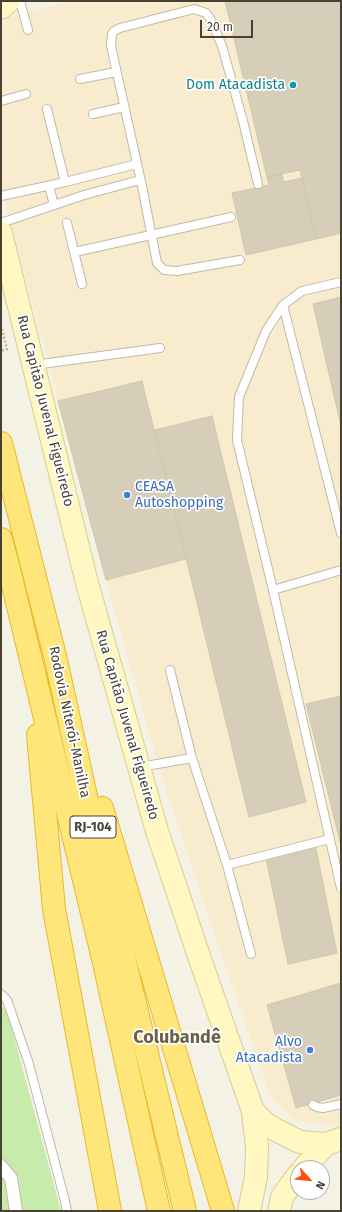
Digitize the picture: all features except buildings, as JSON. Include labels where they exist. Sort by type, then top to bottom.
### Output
[{"type":"highway","name":"Rodovia Niterói-Manilha","points":[[1,443],[56,660],[98,854],[185,1211]]},
{"type":"highway","name":"Rodovia Niterói-Manilha","points":[[1,539],[106,971],[159,1211]]},
{"type":"highway","points":[[31,658],[54,909],[110,1211]]},
{"type":"highway","points":[[56,660],[223,1211]]},
{"type":"main road","points":[[1,8],[9,1]]},
{"type":"main road","name":"Rua Capitão Juvenal Figueiredo","points":[[1,233],[87,583],[157,832],[253,1111],[257,1148],[256,1177],[249,1211]]},
{"type":"main road","points":[[253,1111],[266,1124],[300,1142],[334,1142]]},
{"type":"main road","points":[[313,1160],[334,1142]]},
{"type":"main road","points":[[279,1211],[282,1198],[290,1186]]},
{"type":"street","points":[[1,1166],[11,1178],[16,1211]]},
{"type":"lane","points":[[20,1],[28,30]]},
{"type":"lane","points":[[240,260],[177,271],[164,270],[158,263],[110,46],[114,31],[120,28],[194,9],[206,13],[210,18],[222,46],[243,121],[258,184]]},
{"type":"lane","points":[[80,79],[116,72]]},
{"type":"lane","points":[[1,101],[26,94]]},
{"type":"lane","points":[[93,114],[124,107]]},
{"type":"lane","points":[[47,109],[65,182]]},
{"type":"lane","points":[[1,196],[49,186],[137,164]]},
{"type":"lane","points":[[1,223],[84,194],[140,180]]},
{"type":"lane","points":[[49,186],[54,205]]},
{"type":"lane","points":[[75,252],[231,217]]},
{"type":"lane","points":[[67,223],[82,284]]},
{"type":"lane","points":[[341,282],[302,291],[283,305],[266,331],[239,396],[237,440],[274,590],[341,888]]},
{"type":"lane","points":[[283,305],[341,533]]},
{"type":"lane","points":[[34,365],[160,348]]},
{"type":"lane","points":[[274,590],[341,570]]},
{"type":"lane","points":[[170,670],[192,758],[227,865],[251,954]]},
{"type":"lane","points":[[139,768],[192,758]]},
{"type":"lane","points":[[227,865],[330,839]]},
{"type":"lane","points":[[1,994],[7,1000],[29,1064],[65,1201],[66,1211]]},
{"type":"lane","points":[[313,1105],[323,1108],[341,1104]]},
{"type":"path","points":[[1,326],[7,349],[1,351]]},
{"type":"shaded area","points":[[73,1],[341,1],[341,1126],[337,1127],[294,1121],[270,1096],[158,764],[106,580],[186,559],[142,381],[58,401],[3,194],[1,162],[1,26],[8,17]]},
{"type":"green space","points":[[1,1004],[8,1015],[61,1211],[1,1211]]},
{"type":"place","name":"Dom Atacadista","points":[[293,85]]},
{"type":"place","name":"CEASA Autoshopping","points":[[127,495]]},
{"type":"place","name":"Alvo Atacadista","points":[[310,1050]]},
{"type":"district","name":"Colubandê","points":[[177,1038]]}]
